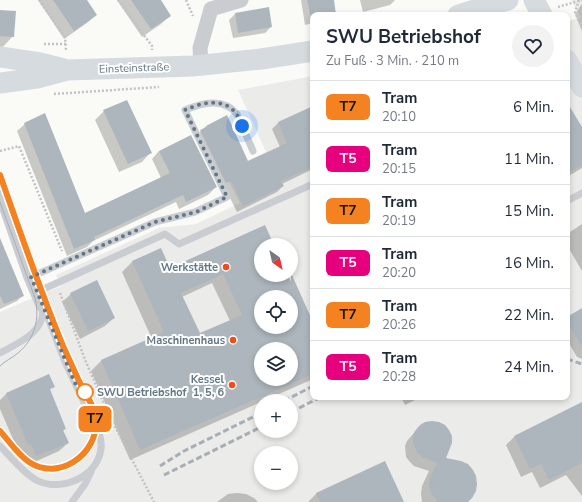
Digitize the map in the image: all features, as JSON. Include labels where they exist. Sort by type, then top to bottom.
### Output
[{"type":"street","points":[[201,65],[200,48],[211,9],[241,0]]},
{"type":"street","points":[[468,12],[508,0]]},
{"type":"street","points":[[534,0],[540,12]]},
{"type":"street","name":"Einsteinstraße","points":[[0,83],[37,78],[67,70],[153,68],[201,65],[261,59],[310,51]]},
{"type":"street","name":"Einsteinstraße","points":[[0,56],[40,63],[67,70]]},
{"type":"street","points":[[570,65],[582,87]]},
{"type":"street","points":[[0,189],[31,277],[40,298]]},
{"type":"lane","points":[[31,277],[155,222],[196,212],[227,197],[185,110],[208,102],[226,105],[233,109],[237,114],[254,151]]},
{"type":"lane","points":[[40,298],[56,283],[164,234],[179,244],[310,185]]},
{"type":"lane","points":[[570,199],[582,193]]},
{"type":"lane","points":[[0,353],[27,337],[37,328],[43,318],[40,298]]},
{"type":"lane","points":[[40,298],[66,362],[102,442],[102,453],[85,484],[72,502]]},
{"type":"lane","points":[[0,446],[29,475],[42,482],[60,484],[77,480],[93,468]]},
{"type":"path","points":[[39,0],[66,37],[67,70]]},
{"type":"path","points":[[118,0],[152,46],[153,68]]},
{"type":"path","points":[[578,0],[575,12],[582,28]]},
{"type":"path","points":[[0,151],[19,146],[66,261]]},
{"type":"path","points":[[56,283],[86,362],[109,415],[154,502]]},
{"type":"shaded area","points":[[571,0],[582,0],[582,502],[0,502],[0,312],[61,286],[56,275],[159,228],[196,224],[240,203],[224,172],[266,152],[238,90],[310,77],[310,400],[570,400],[570,20],[581,18]]},
{"type":"building","points":[[53,0],[87,0],[97,15],[74,31]]},
{"type":"building","points":[[131,0],[161,0],[171,16],[151,29]]},
{"type":"building","points":[[307,0],[334,0],[336,12],[310,12],[310,15]]},
{"type":"building","points":[[269,7],[272,27],[238,33],[235,13]]},
{"type":"building","points":[[0,10],[16,11],[14,37],[0,36]]},
{"type":"building","points":[[127,100],[152,153],[128,164],[103,110]]},
{"type":"building","points":[[310,107],[310,168],[281,181],[284,186],[243,206],[231,181],[226,183],[200,130],[227,115],[248,161],[287,143],[278,122]]},
{"type":"building","points":[[570,107],[582,127],[582,165],[570,172]]},
{"type":"building","points":[[45,113],[85,213],[170,173],[159,151],[191,135],[217,187],[186,202],[183,195],[94,237],[95,240],[74,249],[24,123]]},
{"type":"building","points":[[265,225],[271,238],[254,238],[254,282],[295,282],[310,315],[310,375],[298,381],[298,342],[254,342],[254,386],[286,386],[267,394],[254,394],[254,400],[140,450],[101,360],[164,332],[132,261],[161,248],[170,268]],"holes":[[[223,274],[242,315],[200,333],[181,293]]]},
{"type":"building","points":[[0,238],[24,296],[4,304],[0,295]]},
{"type":"building","points":[[97,280],[115,318],[88,331],[70,293]]},
{"type":"building","points":[[582,308],[582,347],[570,326],[570,315]]},
{"type":"building","points":[[49,374],[55,387],[50,389],[66,429],[63,430],[69,443],[36,456],[31,444],[28,445],[6,393]]},
{"type":"building","points":[[582,402],[582,463],[549,480],[541,464],[530,469],[514,436]]},
{"type":"building","points":[[432,421],[445,425],[452,436],[452,443],[446,458],[468,464],[476,476],[476,491],[468,502],[438,502],[431,493],[429,485],[430,477],[437,463],[418,454],[413,443],[413,436],[420,425],[425,422]]},
{"type":"building","points":[[385,461],[404,502],[320,502],[316,493]]},
{"type":"tram line","points":[[0,175],[30,260],[63,346],[92,405],[96,420],[95,432],[91,444],[84,453],[74,461],[64,466],[52,468],[41,467],[29,462],[17,452],[0,431]]},
{"type":"tram line","name":"T7","points":[[0,175],[36,275],[64,346],[90,403],[96,420],[94,436],[89,448],[73,463],[59,468],[44,468],[29,462],[0,431]]},
{"type":"tram line","points":[[0,202],[35,298],[37,313],[35,328],[29,341],[18,353],[0,366]]},
{"type":"railway","points":[[570,360],[582,364]]},
{"type":"railway","points":[[298,394],[310,388]]},
{"type":"railway","points":[[298,408],[315,400]]},
{"type":"railway","points":[[160,466],[184,451],[254,416]]},
{"type":"railway","points":[[164,475],[254,430]]},
{"type":"place","name":"Werkstätte","points":[[226,267]]},
{"type":"place","name":"Maschinenhaus","points":[[233,340]]},
{"type":"place","name":"Kessel 1, 5, 6","points":[[232,385]]},
{"type":"place","name":"SWU Betriebshof","points":[[85,392]]},
{"type":"route","points":[[85,392],[79,391],[73,379],[31,277],[155,222],[166,218],[196,212],[227,197],[185,110],[208,102],[226,105],[233,109],[237,114],[242,126]]}]
